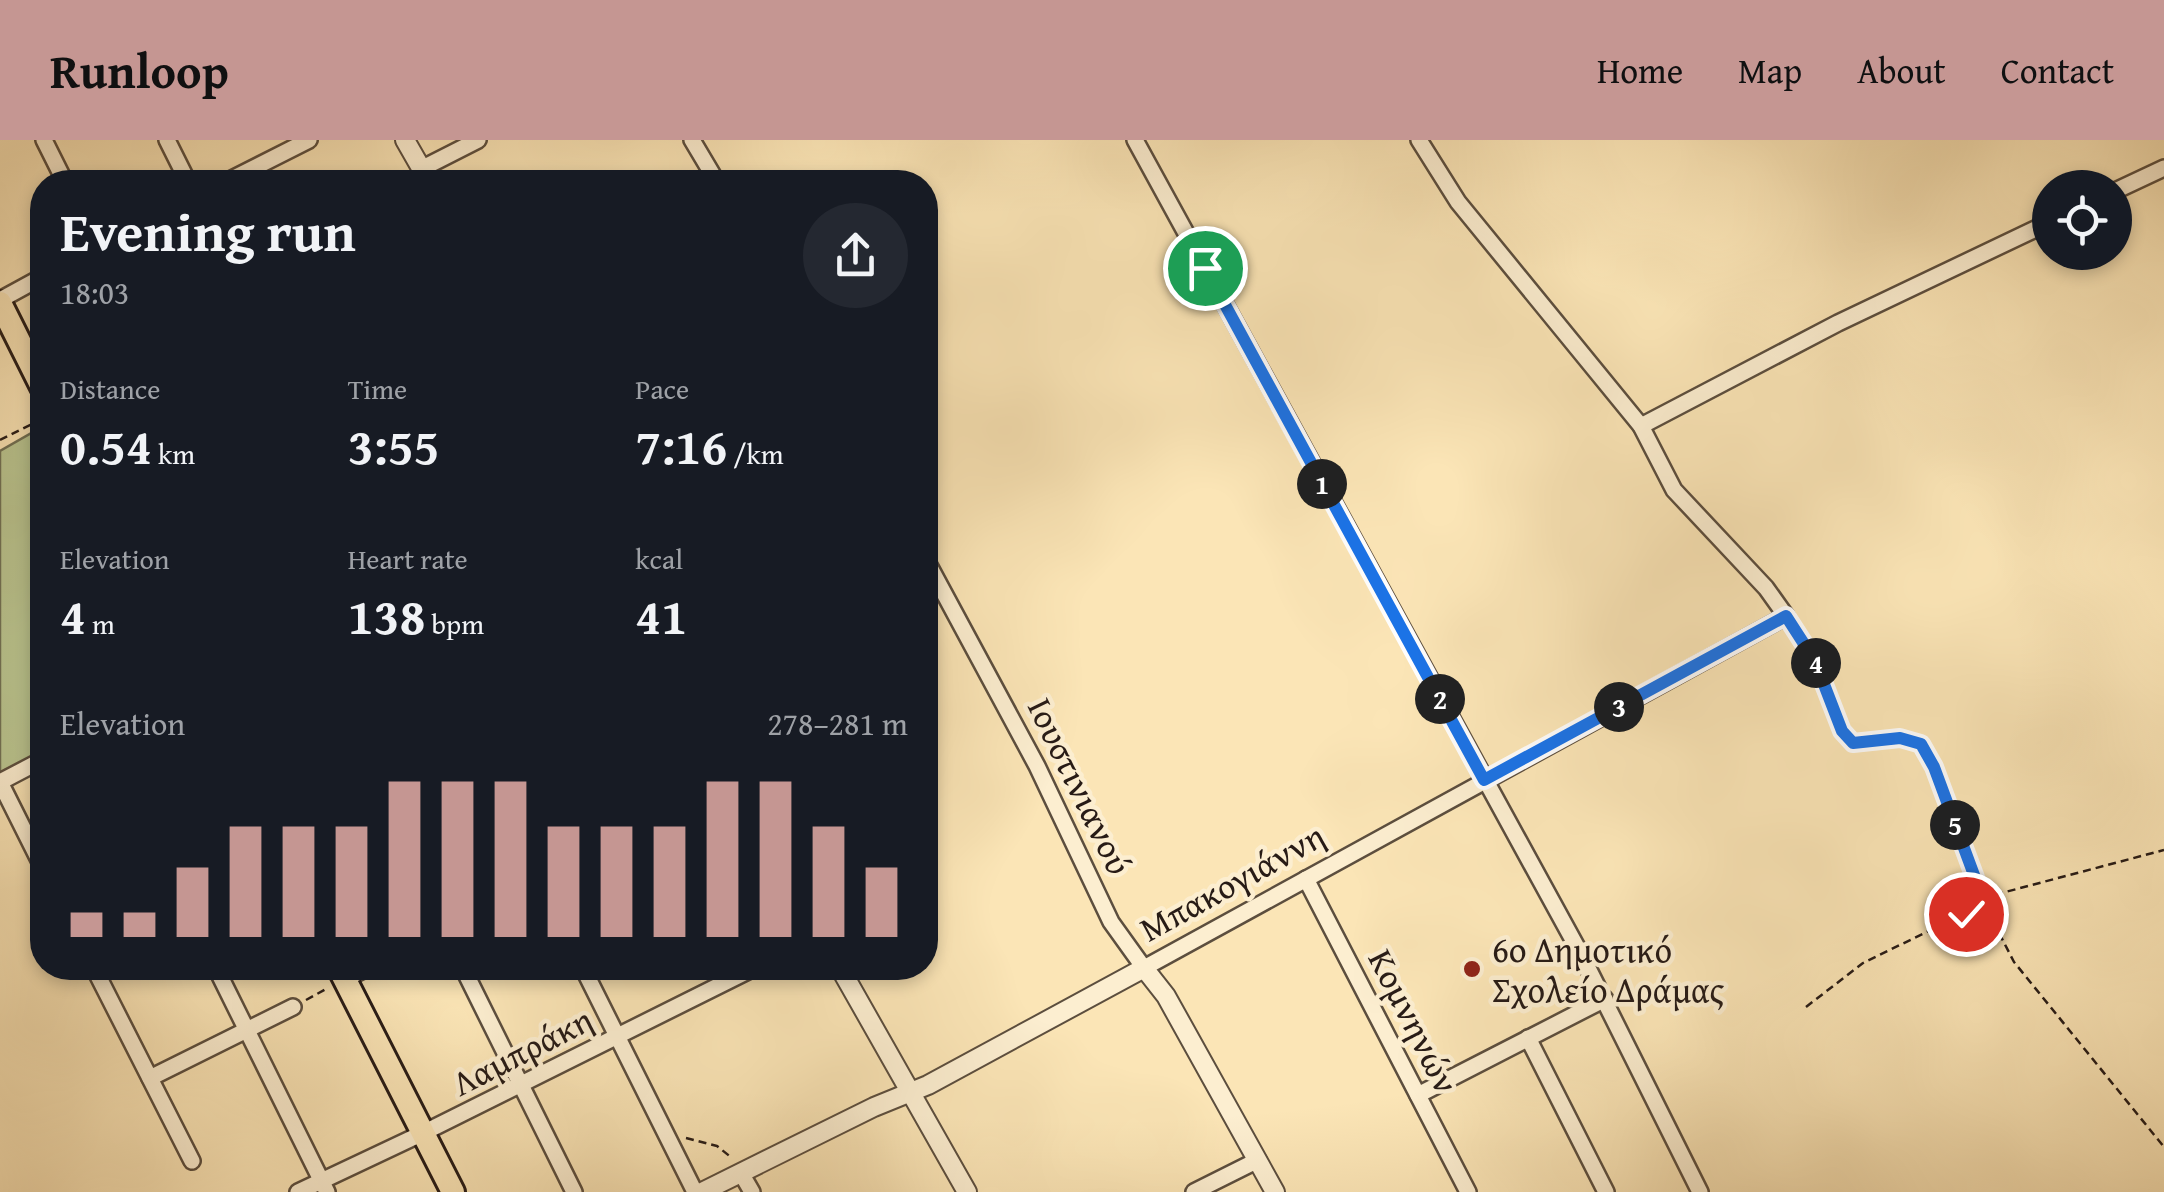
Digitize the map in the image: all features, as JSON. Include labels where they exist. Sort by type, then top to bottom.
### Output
[{"type":"main road","points":[[0,302],[30,363]]},
{"type":"main road","points":[[346,980],[454,1192]]},
{"type":"street","points":[[44,140],[59,170]]},
{"type":"street","points":[[166,140],[182,170]]},
{"type":"street","points":[[250,170],[309,140]]},
{"type":"street","points":[[406,140],[422,170]]},
{"type":"street","points":[[434,170],[478,140]]},
{"type":"street","points":[[692,140],[710,170]]},
{"type":"street","points":[[1135,140],[1605,999],[1700,1192]]},
{"type":"street","points":[[1420,140],[1458,202],[1642,426],[1674,490],[1766,588],[1786,616]]},
{"type":"street","points":[[2132,183],[2164,168]]},
{"type":"street","points":[[1642,426],[1838,323],[2032,231]]},
{"type":"street","points":[[0,302],[30,285]]},
{"type":"street","name":"Ιουστινιανού","points":[[938,582],[1038,766],[1111,922],[1166,996],[1275,1192]]},
{"type":"street","name":"Μπακογιάννη","points":[[702,1192],[909,1093],[1786,616]]},
{"type":"street","points":[[30,766],[0,782],[30,842]]},
{"type":"street","name":"Κομνηνών","points":[[1306,878],[1468,1192]]},
{"type":"street","points":[[100,980],[192,1161]]},
{"type":"street","points":[[222,980],[324,1187]]},
{"type":"street","points":[[469,980],[574,1192]]},
{"type":"street","points":[[589,980],[695,1192]]},
{"type":"street","name":"Λαμπράκη","points":[[298,1192],[324,1187],[730,980]]},
{"type":"street","points":[[847,980],[967,1192]]},
{"type":"street","points":[[1418,1094],[1605,999]]},
{"type":"street","points":[[150,1078],[294,1007]]},
{"type":"street","points":[[1528,1038],[1606,1192]]},
{"type":"street","points":[[1194,1192],[1258,1160]]},
{"type":"street","points":[[741,1173],[752,1192]]},
{"type":"path","points":[[0,440],[30,425]]},
{"type":"path","points":[[1786,616],[1815,661],[1842,731],[1853,743],[1900,738],[1921,744],[1934,767],[1984,902],[2014,962],[2164,1147]]},
{"type":"path","points":[[1806,1007],[1864,963],[2005,890],[2164,850]]},
{"type":"path","points":[[294,1007],[332,980]]},
{"type":"path","points":[[670,1142],[690,1138],[717,1146],[734,1159],[741,1173]]},
{"type":"green space","points":[[30,434],[30,760],[0,775],[0,451]]},
{"type":"place","name":"6o Δημοτικό Σχολείο Δράμας","points":[[1472,969]]},
{"type":"route","points":[[1205,268],[1484,780],[1786,616],[1815,661],[1842,731],[1853,743],[1900,738],[1921,744],[1934,767],[1984,902],[1966,914]]}]
